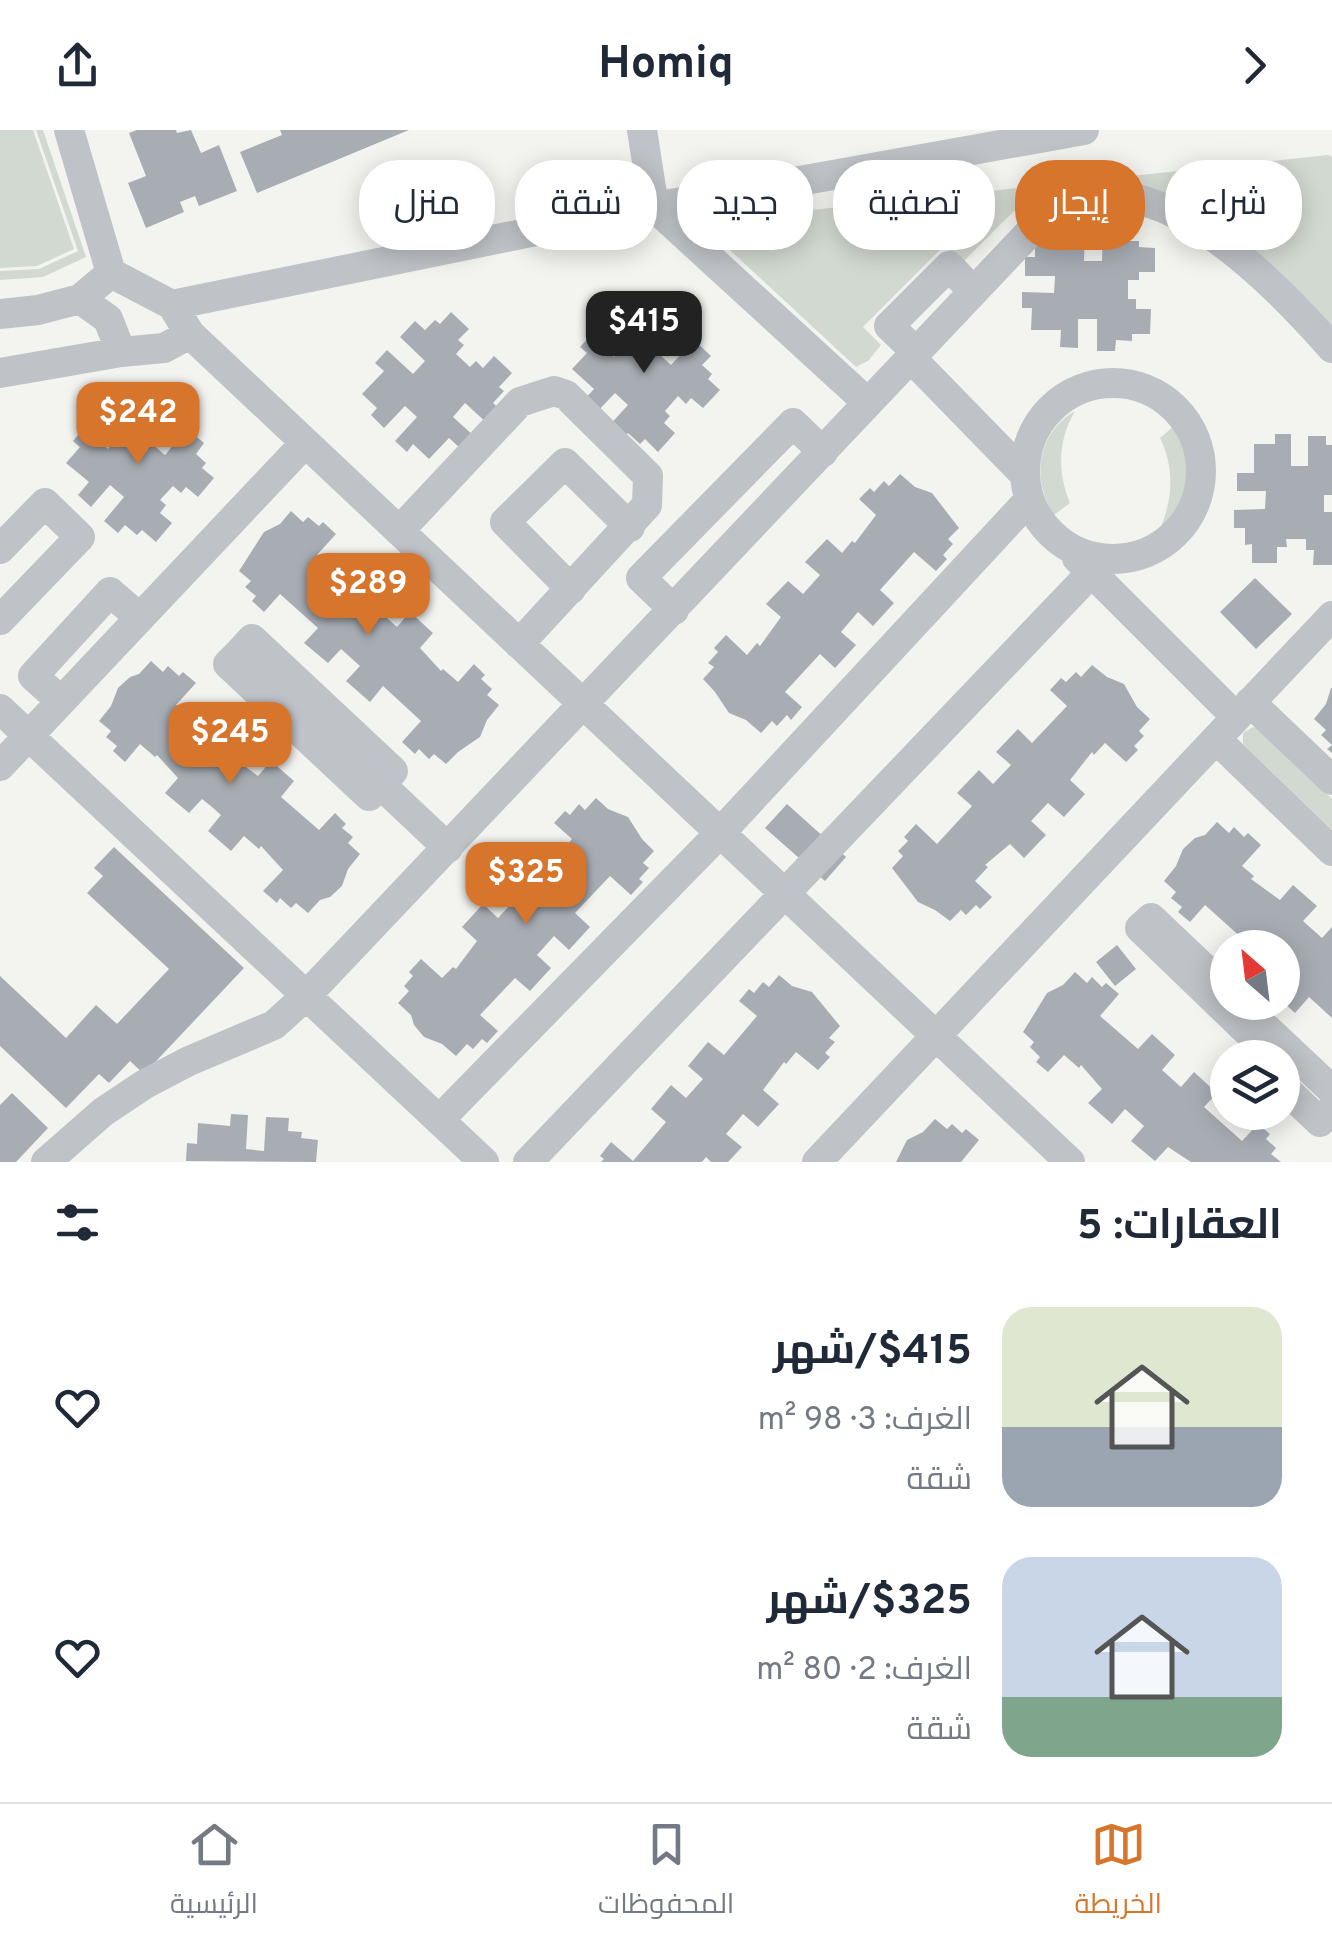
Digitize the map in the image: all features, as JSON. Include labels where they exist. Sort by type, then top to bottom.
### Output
[{"type":"street","points":[[642,130],[647,160]]},
{"type":"street","points":[[657,206],[926,144],[1084,130]]},
{"type":"street","points":[[76,132],[111,273],[172,305],[190,334],[1070,1162]]},
{"type":"street","points":[[47,1162],[103,1112],[145,1084],[274,1025],[306,996],[1048,213],[1074,199],[1106,194],[1142,200],[1178,216],[1216,239],[1291,305],[1332,348]]},
{"type":"street","points":[[657,210],[868,404]]},
{"type":"street","points":[[172,305],[515,235]]},
{"type":"street","points":[[0,314],[38,310],[80,299],[111,273]]},
{"type":"street","points":[[80,299],[108,319],[121,352]]},
{"type":"street","points":[[0,373],[164,348],[190,334]]},
{"type":"street","points":[[914,355],[1026,487],[1042,524],[1234,720],[1332,851]]},
{"type":"street","points":[[439,1120],[720,833],[1026,487],[1028,446],[1039,422],[1057,402],[1080,388],[1107,383],[1134,385],[1158,395],[1179,413],[1194,435],[1200,462],[1196,501],[1182,525],[1163,543],[1138,555],[1111,559],[1085,554],[1060,542]]},
{"type":"street","points":[[399,530],[520,402],[554,392],[566,395],[648,476],[648,506],[519,644]]},
{"type":"street","points":[[970,417],[1004,426],[1039,422]]},
{"type":"street","points":[[674,610],[641,578],[793,424],[823,452]]},
{"type":"street","points":[[0,766],[305,443]]},
{"type":"street","points":[[571,589],[505,522],[564,463],[630,527]]},
{"type":"street","points":[[0,549],[45,503],[93,550],[15,631],[1,618]]},
{"type":"street","points":[[528,1162],[1091,573]]},
{"type":"street","points":[[817,1162],[1332,616]]},
{"type":"street","points":[[240,652],[228,664],[256,691],[369,796],[380,784],[448,848]]},
{"type":"street","points":[[0,708],[439,1120],[472,1158]]},
{"type":"street","points":[[1234,720],[1332,780]]},
{"type":"street","points":[[1210,973],[1151,918],[1130,940],[1234,1040]]},
{"type":"street","points":[[1140,928],[1256,1040]]},
{"type":"street","points":[[1259,1020],[1332,1090]]},
{"type":"street","points":[[1300,1081],[1332,1111],[1320,1122],[1300,1103]]},
{"type":"shaded area","points":[[0,130],[33,130],[74,249],[37,266],[0,268]]},
{"type":"shaded area","points":[[36,130],[43,130],[86,257],[43,277],[0,280],[0,271],[39,269],[78,251]]},
{"type":"shaded area","points":[[1332,157],[1332,327],[1246,250],[1302,250],[1302,160],[1281,160]]},
{"type":"shaded area","points":[[1165,172],[1165,213],[1145,206],[1145,174]]},
{"type":"shaded area","points":[[1015,188],[1015,210],[995,230],[995,190]]},
{"type":"shaded area","points":[[833,208],[833,250],[940,250],[863,327],[881,345],[868,361],[856,367],[730,250],[813,250],[813,210]]},
{"type":"shaded area","points":[[948,250],[975,250],[962,263]]},
{"type":"shaded area","points":[[1075,411],[1065,433],[1061,456],[1070,503],[1054,515],[1042,487],[1042,458],[1052,431]]},
{"type":"shaded area","points":[[1175,425],[1188,453],[1190,481],[1180,508],[1159,531],[1170,484],[1160,438]]},
{"type":"shaded area","points":[[1253,727],[1262,730],[1332,799],[1332,830],[1243,744],[1243,733]]},
{"type":"building","points":[[191,130],[201,153],[219,145],[237,191],[199,206],[195,196],[180,202],[184,212],[146,228],[128,183],[146,176],[129,133]]},
{"type":"building","points":[[280,130],[409,130],[257,193],[240,152],[282,135]]},
{"type":"building","points":[[1155,248],[1155,272],[1139,272],[1139,280],[1128,280],[1128,299],[1136,299],[1136,309],[1151,309],[1150,334],[1132,334],[1132,341],[1116,340],[1115,351],[1097,351],[1097,319],[1078,319],[1078,348],[1060,347],[1061,330],[1031,330],[1032,308],[1022,308],[1022,292],[1054,293],[1055,276],[1025,276],[1025,257],[1035,257],[1035,250],[1084,250],[1084,261],[1102,261],[1102,250]]},
{"type":"building","points":[[638,302],[661,324],[669,315],[681,327],[658,353],[671,365],[694,340],[711,356],[702,365],[712,374],[708,379],[720,390],[703,408],[691,398],[686,404],[678,396],[665,411],[670,416],[664,423],[675,433],[658,452],[645,439],[640,444],[628,433],[620,441],[607,428],[628,405],[615,393],[595,414],[582,402],[594,389],[572,369],[587,353],[580,347],[591,335],[614,357],[626,345],[604,325],[617,311],[623,318]]},
{"type":"building","points":[[451,312],[469,329],[458,340],[464,345],[456,354],[470,367],[476,361],[483,368],[494,356],[512,373],[499,387],[504,391],[493,403],[501,410],[488,424],[465,403],[453,417],[474,436],[461,449],[449,438],[429,459],[413,444],[407,452],[395,441],[417,417],[405,406],[384,428],[371,415],[377,408],[362,394],[384,371],[375,363],[387,350],[413,374],[425,361],[400,337],[415,321],[425,330],[435,320],[440,324]]},
{"type":"building","points":[[129,394],[153,415],[160,405],[174,417],[151,443],[165,455],[187,429],[204,443],[196,454],[206,463],[202,468],[214,478],[198,497],[186,487],[181,493],[173,486],[160,500],[166,505],[160,513],[172,523],[156,542],[142,530],[137,535],[125,525],[118,533],[104,521],[124,497],[110,485],[91,507],[78,495],[89,482],[66,463],[80,447],[73,441],[83,429],[108,449],[119,437],[96,417],[108,403],[115,409]]},
{"type":"building","points":[[1275,434],[1291,434],[1291,466],[1308,466],[1308,436],[1326,436],[1326,445],[1332,445],[1332,495],[1324,495],[1324,512],[1332,512],[1332,565],[1313,565],[1314,550],[1306,550],[1306,539],[1286,539],[1287,547],[1277,547],[1277,563],[1252,563],[1252,544],[1245,545],[1245,528],[1234,528],[1234,510],[1265,509],[1266,491],[1237,491],[1237,473],[1254,473],[1254,444],[1275,444]]},
{"type":"building","points":[[900,474],[915,487],[932,493],[959,528],[948,539],[953,544],[943,555],[947,559],[936,571],[914,552],[880,590],[894,603],[873,626],[858,612],[841,632],[856,645],[835,668],[820,654],[785,692],[802,707],[791,720],[787,715],[777,726],[772,721],[761,733],[746,720],[729,713],[703,679],[714,667],[708,663],[718,652],[714,648],[726,635],[747,655],[757,643],[760,646],[781,617],[766,604],[788,581],[803,594],[820,575],[805,562],[827,539],[842,553],[852,541],[855,543],[876,515],[859,499],[870,488],[874,492],[884,481],[889,486]]},
{"type":"building","points":[[291,511],[303,522],[308,517],[319,526],[323,522],[336,534],[317,555],[338,579],[340,576],[354,589],[368,574],[391,595],[378,610],[397,627],[410,612],[433,633],[420,648],[441,671],[458,682],[474,664],[485,675],[481,679],[492,689],[487,695],[499,705],[480,737],[446,764],[434,754],[429,759],[419,749],[415,754],[402,742],[421,721],[383,686],[370,702],[346,681],[360,666],[341,649],[328,663],[304,643],[318,628],[280,594],[264,612],[252,601],[256,596],[245,587],[251,581],[239,571],[264,532],[280,524]]},
{"type":"building","points":[[1255,578],[1292,614],[1256,649],[1220,612]]},
{"type":"building","points":[[151,661],[163,672],[168,666],[196,683],[176,705],[215,739],[228,723],[252,744],[238,759],[247,768],[258,776],[271,761],[294,781],[281,797],[319,830],[335,813],[346,824],[342,828],[353,837],[348,843],[360,854],[348,869],[342,886],[308,913],[296,903],[291,908],[280,898],[277,903],[263,891],[283,870],[261,846],[259,849],[244,836],[231,851],[208,831],[221,815],[212,807],[202,799],[189,813],[165,793],[178,778],[157,755],[140,744],[125,762],[113,751],[117,746],[106,737],[111,731],[99,721],[118,688]]},
{"type":"building","points":[[1092,665],[1124,684],[1137,707],[1150,719],[1139,731],[1144,736],[1134,746],[1138,750],[1126,762],[1105,743],[1094,755],[1092,752],[1070,780],[1085,794],[1064,817],[1048,803],[1031,821],[1046,835],[1024,858],[1010,844],[985,865],[988,867],[975,881],[992,897],[980,909],[976,905],[966,915],[961,910],[950,921],[918,902],[892,868],[903,856],[898,851],[908,841],[904,837],[916,824],[937,844],[972,806],[957,793],[979,770],[993,784],[1011,765],[996,752],[1018,729],[1032,743],[1067,706],[1050,690],[1061,678],[1066,682],[1076,672],[1081,677]]},
{"type":"building","points":[[1331,688],[1332,745],[1321,735],[1326,730],[1314,719],[1326,704]]},
{"type":"building","points":[[596,798],[608,809],[628,817],[654,851],[643,863],[649,868],[639,879],[643,882],[631,895],[610,876],[575,913],[590,927],[569,950],[554,936],[537,955],[551,968],[530,991],[515,978],[480,1015],[498,1031],[487,1043],[482,1039],[473,1049],[467,1044],[456,1056],[442,1044],[424,1037],[411,1015],[398,1003],[409,991],[404,986],[413,976],[409,972],[421,959],[442,978],[453,967],[456,969],[477,941],[462,927],[483,904],[498,918],[516,899],[501,885],[522,863],[537,876],[550,867],[572,839],[554,823],[565,811],[570,815],[579,804],[585,810]]},
{"type":"building","points":[[787,804],[846,857],[825,881],[765,828]]},
{"type":"building","points":[[1217,822],[1229,833],[1234,827],[1244,837],[1248,833],[1261,845],[1242,866],[1254,876],[1251,879],[1280,900],[1293,885],[1317,906],[1303,921],[1322,938],[1332,927],[1332,1018],[1309,997],[1300,1007],[1300,930],[1233,930],[1205,905],[1190,922],[1178,912],[1182,907],[1171,898],[1176,892],[1164,881],[1183,849]]},
{"type":"building","points":[[114,847],[244,968],[144,1074],[130,1061],[109,1083],[99,1074],[66,1108],[0,1046],[0,976],[66,1038],[96,1005],[117,1024],[169,969],[87,893],[103,876],[94,868]]},
{"type":"building","points":[[1117,945],[1136,969],[1115,986],[1096,962]]},
{"type":"building","points":[[1075,972],[1087,983],[1092,977],[1102,987],[1106,983],[1119,994],[1100,1016],[1138,1049],[1152,1034],[1175,1055],[1162,1070],[1181,1087],[1194,1072],[1210,1087],[1210,1101],[1204,1107],[1210,1112],[1210,1130],[1230,1130],[1242,1141],[1252,1130],[1265,1130],[1270,1134],[1266,1139],[1276,1148],[1271,1154],[1281,1162],[1191,1162],[1168,1147],[1155,1161],[1131,1141],[1144,1126],[1125,1109],[1112,1124],[1088,1103],[1102,1089],[1081,1065],[1079,1068],[1064,1055],[1048,1072],[1036,1062],[1040,1057],[1030,1047],[1034,1042],[1023,1032],[1047,993],[1063,985]]},
{"type":"building","points":[[779,975],[792,986],[812,992],[840,1026],[829,1038],[835,1042],[825,1053],[830,1057],[818,1070],[796,1052],[784,1062],[763,1090],[779,1104],[758,1127],[743,1114],[726,1134],[742,1147],[728,1162],[711,1162],[706,1157],[702,1162],[601,1162],[604,1159],[600,1156],[611,1142],[633,1161],[666,1122],[651,1109],[671,1085],[686,1098],[703,1079],[688,1066],[708,1042],[724,1055],[757,1016],[739,1001],[749,989],[754,993],[763,982],[769,987]]},
{"type":"building","points":[[12,1093],[48,1128],[16,1162],[0,1162],[0,1105]]},
{"type":"building","points":[[231,1114],[248,1115],[246,1149],[264,1151],[266,1117],[289,1118],[288,1131],[302,1132],[301,1138],[318,1140],[316,1162],[186,1161],[187,1143],[197,1144],[198,1123],[230,1126]]},
{"type":"building","points":[[935,1119],[947,1129],[952,1124],[962,1133],[966,1129],[979,1140],[961,1162],[896,1162],[907,1140],[923,1132]]}]
